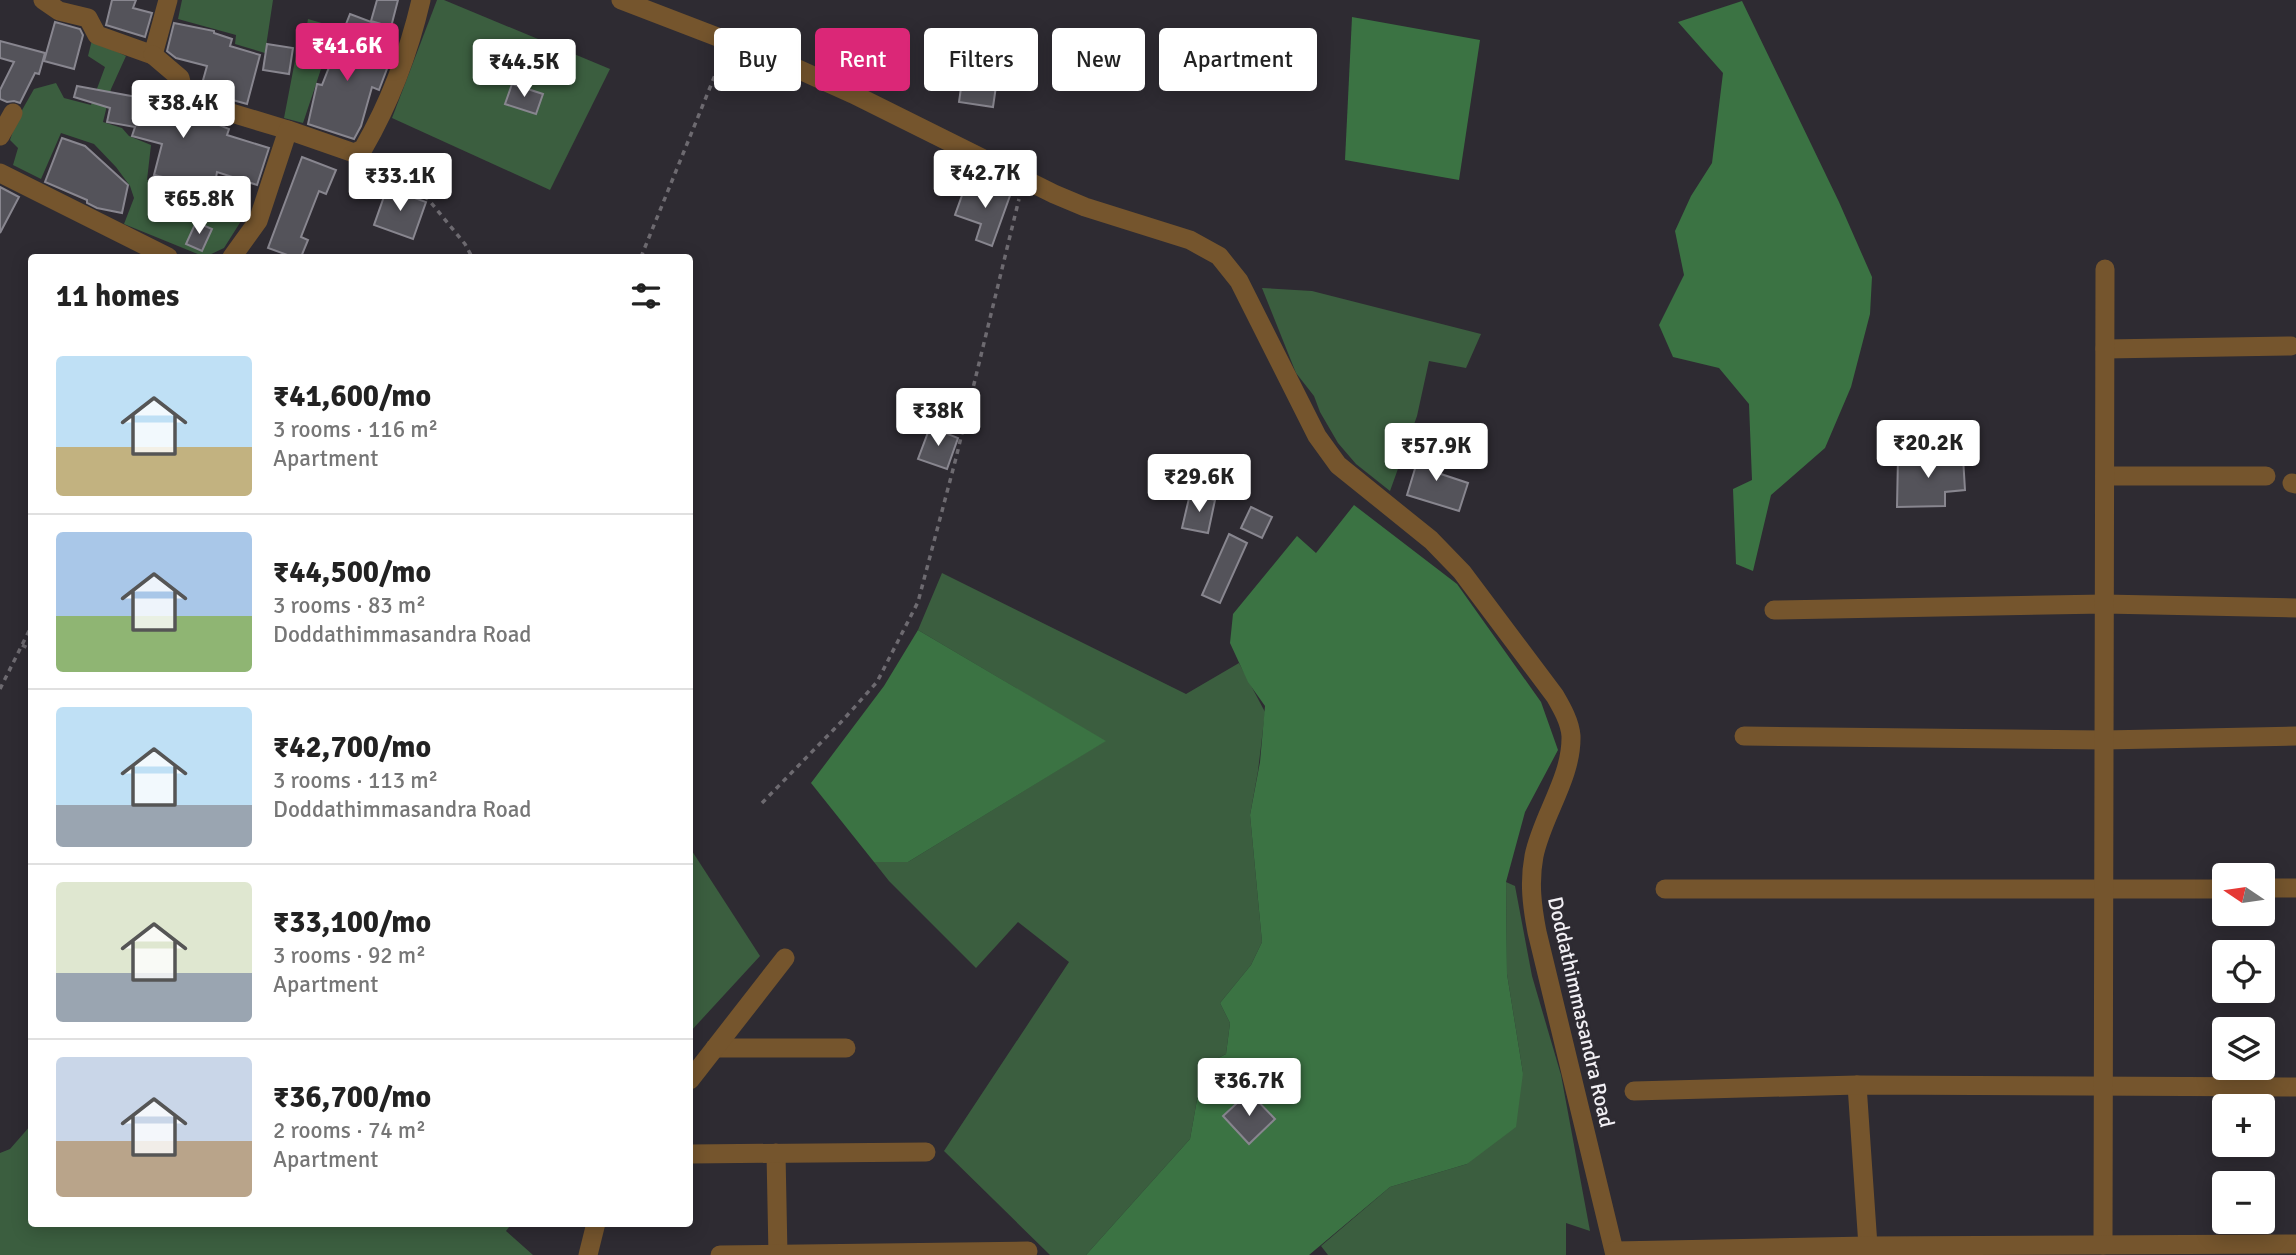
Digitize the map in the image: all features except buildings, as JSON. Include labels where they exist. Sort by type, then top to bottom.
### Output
[{"type":"street","points":[[43,0],[59,10],[88,18],[97,35],[153,55],[180,78],[185,99],[354,153],[363,149],[383,114],[413,35],[421,0]]},
{"type":"street","points":[[153,55],[168,0]]},
{"type":"street","name":"Doddathimmasandra Road","points":[[621,0],[714,34]]},
{"type":"street","name":"Doddathimmasandra Road","points":[[801,71],[1085,207],[1190,240],[1219,256],[1239,281],[1317,436],[1338,465],[1431,540],[1462,572],[1555,696],[1566,716],[1571,736],[1567,766],[1534,856],[1530,894],[1615,1253]]},
{"type":"street","points":[[0,136],[13,113]]},
{"type":"street","points":[[234,254],[258,221],[288,130]]},
{"type":"street","points":[[0,173],[162,254]]},
{"type":"street","points":[[2103,1245],[2105,269]]},
{"type":"street","points":[[2105,349],[2291,346]]},
{"type":"street","points":[[2105,476],[2266,476]]},
{"type":"street","points":[[1774,610],[2104,604],[2296,608]]},
{"type":"street","points":[[1744,736],[2104,740],[2296,736]]},
{"type":"street","points":[[2275,888],[2296,888]]},
{"type":"street","points":[[1665,889],[2212,889]]},
{"type":"street","points":[[693,1076],[785,958]]},
{"type":"street","points":[[715,1048],[846,1048]]},
{"type":"street","points":[[1857,1086],[1866,1251]]},
{"type":"street","points":[[1634,1091],[1857,1086],[2296,1087]]},
{"type":"street","points":[[693,1154],[926,1152]]},
{"type":"street","points":[[776,1153],[778,1255]]},
{"type":"street","points":[[588,1255],[595,1227]]},
{"type":"street","points":[[1615,1253],[2296,1244]]},
{"type":"street","points":[[720,1255],[1028,1251]]},
{"type":"path","points":[[642,254],[714,77]]},
{"type":"path","points":[[358,151],[370,163],[428,199],[453,227],[470,254]]},
{"type":"path","points":[[762,803],[844,720],[877,682],[918,602],[1024,180]]},
{"type":"path","points":[[0,689],[28,633]]},
{"type":"path","points":[[22,645],[28,648]]},
{"type":"green space","points":[[182,0],[273,0],[265,53],[235,44],[236,35],[178,19]]},
{"type":"green space","points":[[437,0],[444,0],[610,69],[550,190],[392,118]]},
{"type":"green space","points":[[1742,1],[1839,202],[1872,277],[1870,314],[1851,387],[1825,448],[1771,495],[1753,571],[1736,564],[1733,489],[1752,480],[1749,404],[1719,368],[1673,357],[1659,325],[1684,275],[1675,231],[1691,196],[1712,163],[1723,73],[1678,22]]},
{"type":"green space","points":[[1352,17],[1480,40],[1459,180],[1345,160]]},
{"type":"green space","points":[[308,19],[335,27],[303,123],[284,118],[298,45],[303,47]]},
{"type":"green space","points":[[92,40],[126,56],[111,89],[103,122],[122,128],[129,136],[151,145],[147,180],[203,192],[248,210],[224,248],[211,254],[198,254],[124,224],[134,198],[130,186],[94,144],[61,133],[41,179],[13,165],[18,148],[10,140],[17,119],[34,89],[56,83],[64,98],[91,105],[105,67],[88,56]]},
{"type":"green space","points":[[1262,288],[1312,291],[1481,334],[1466,368],[1429,361],[1417,416],[1390,491],[1356,464],[1338,443],[1314,396],[1296,373]]},
{"type":"green space","points":[[1354,505],[1457,584],[1541,702],[1558,750],[1525,812],[1506,882],[1507,974],[1523,1073],[1516,1127],[1467,1164],[1390,1187],[1309,1255],[1086,1255],[1190,1139],[1203,1066],[1226,1054],[1230,1023],[1220,1003],[1251,965],[1262,942],[1250,815],[1260,762],[1265,706],[1248,682],[1230,643],[1233,614],[1297,536],[1316,553]]},
{"type":"green space","points":[[942,573],[1186,694],[1239,663],[1265,712],[1250,815],[1262,942],[1251,965],[1220,1003],[1230,1023],[1226,1054],[1203,1066],[1190,1139],[1086,1255],[1050,1255],[944,1151],[1069,962],[1018,922],[976,968],[889,881],[874,862],[908,862],[1105,741],[918,630]]},
{"type":"green space","points":[[918,630],[1106,741],[908,862],[874,862],[811,783],[884,686]]},
{"type":"green space","points":[[693,853],[760,956],[693,1029]]},
{"type":"green space","points":[[1506,882],[1515,886],[1532,976],[1561,1075],[1590,1231],[1566,1223],[1566,1255],[1328,1255],[1321,1246],[1390,1187],[1467,1164],[1523,1073],[1507,974]]},
{"type":"green space","points":[[28,1128],[28,1227],[509,1227],[506,1231],[533,1255],[0,1255],[0,1153],[10,1149]]}]
